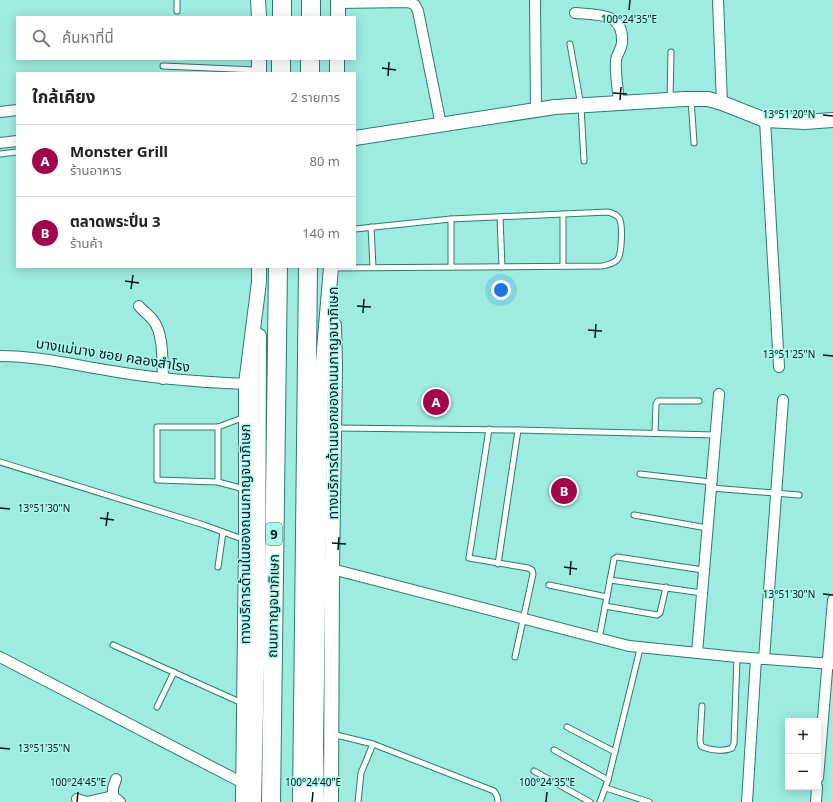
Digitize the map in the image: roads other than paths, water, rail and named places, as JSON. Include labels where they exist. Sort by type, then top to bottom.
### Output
[{"type":"highway","points":[[282,0],[282,16]]},
{"type":"highway","points":[[311,0],[311,16]]},
{"type":"highway","points":[[281,60],[281,72]]},
{"type":"highway","points":[[310,60],[310,72]]},
{"type":"highway","name":"ถนนกาญจนาภิเษก","points":[[271,802],[278,268]]},
{"type":"highway","points":[[302,802],[308,268]]},
{"type":"main road","points":[[258,0],[259,16]]},
{"type":"main road","points":[[337,60],[337,72]]},
{"type":"main road","points":[[356,138],[536,110],[691,98],[708,99],[722,103],[765,120],[805,122],[833,120]]},
{"type":"main road","name":"ทางบริการด้านในของถนนกาญจนาภิเษก","points":[[242,802],[247,490],[246,384],[259,282],[259,268]]},
{"type":"main road","points":[[317,802],[316,746],[321,385],[332,268]]},
{"type":"main road","name":"ทางบริการด้านนอกของถนนกาญจนาภิเษก","points":[[332,268],[335,367],[332,569],[332,802]]},
{"type":"main road","points":[[254,802],[260,437],[259,282]]},
{"type":"street","points":[[535,0],[536,110]]},
{"type":"street","points":[[718,0],[722,103]]},
{"type":"street","points":[[338,7],[410,2],[415,5],[418,11],[441,125]]},
{"type":"street","points":[[575,14],[605,16],[616,21],[621,29],[622,46],[618,52],[616,66],[619,103]]},
{"type":"street","points":[[0,112],[16,110]]},
{"type":"street","points":[[765,120],[779,367]]},
{"type":"street","points":[[0,143],[16,141]]},
{"type":"street","points":[[139,306],[153,320],[158,331],[161,347],[163,379]]},
{"type":"street","name":"บางแม่นาง ซอย คลองสำโรง","points":[[0,356],[28,356],[163,379],[246,384]]},
{"type":"street","points":[[697,653],[719,394]]},
{"type":"street","points":[[747,802],[777,493],[782,400]]},
{"type":"street","points":[[332,569],[598,639],[640,648],[830,664]]},
{"type":"street","points":[[821,754],[830,664],[833,600]]},
{"type":"street","points":[[0,657],[243,783]]},
{"type":"street","points":[[77,799],[87,802],[117,799],[113,788],[116,779]]},
{"type":"street","points":[[816,802],[817,790]]},
{"type":"lane","points":[[177,0],[177,11]]},
{"type":"lane","points":[[570,44],[581,106],[584,161]]},
{"type":"lane","points":[[670,100],[671,52]]},
{"type":"lane","points":[[163,66],[259,67]]},
{"type":"lane","points":[[691,98],[694,143]]},
{"type":"lane","points":[[0,154],[16,152]]},
{"type":"lane","points":[[356,228],[450,219],[608,212],[619,218],[621,223],[620,255],[612,264],[602,266],[356,268]]},
{"type":"lane","points":[[562,214],[563,266]]},
{"type":"lane","points":[[500,217],[502,267]]},
{"type":"lane","points":[[450,219],[451,267]]},
{"type":"lane","points":[[371,227],[373,268]]},
{"type":"lane","points":[[655,433],[656,404],[658,401],[699,401]]},
{"type":"lane","points":[[246,416],[218,427],[157,427],[157,480],[218,482],[247,490]]},
{"type":"lane","points":[[218,427],[218,482]]},
{"type":"lane","points":[[334,428],[489,429],[715,435]]},
{"type":"lane","points":[[489,429],[469,558],[528,568],[532,570],[533,574],[515,657]]},
{"type":"lane","points":[[498,564],[518,430]]},
{"type":"lane","points":[[0,462],[196,522],[246,541]]},
{"type":"lane","points":[[640,474],[711,485],[799,495]]},
{"type":"lane","points":[[634,516],[707,528]]},
{"type":"lane","points":[[218,567],[223,532]]},
{"type":"lane","points":[[598,639],[614,559],[617,557],[704,570]]},
{"type":"lane","points":[[610,580],[702,593]]},
{"type":"lane","points":[[549,585],[607,597]]},
{"type":"lane","points":[[605,606],[657,615],[660,613],[666,588]]},
{"type":"lane","points":[[113,645],[244,704]]},
{"type":"lane","points":[[600,802],[606,788],[640,648]]},
{"type":"lane","points":[[702,706],[701,746],[705,748],[728,750],[732,748],[734,743],[738,657]]},
{"type":"lane","points":[[157,707],[174,672]]},
{"type":"lane","points":[[568,727],[615,752]]},
{"type":"lane","points":[[331,733],[373,744],[494,791],[498,796],[498,802]]},
{"type":"lane","points":[[358,802],[361,773],[373,744]]},
{"type":"lane","points":[[554,750],[608,780]]},
{"type":"lane","points":[[534,772],[590,802]]},
{"type":"lane","points":[[606,788],[649,802]]},
{"type":"place","name":"Monster Grill","points":[[436,402]]},
{"type":"place","name":"ตลาดพระปิ่น 3","points":[[564,491]]}]
